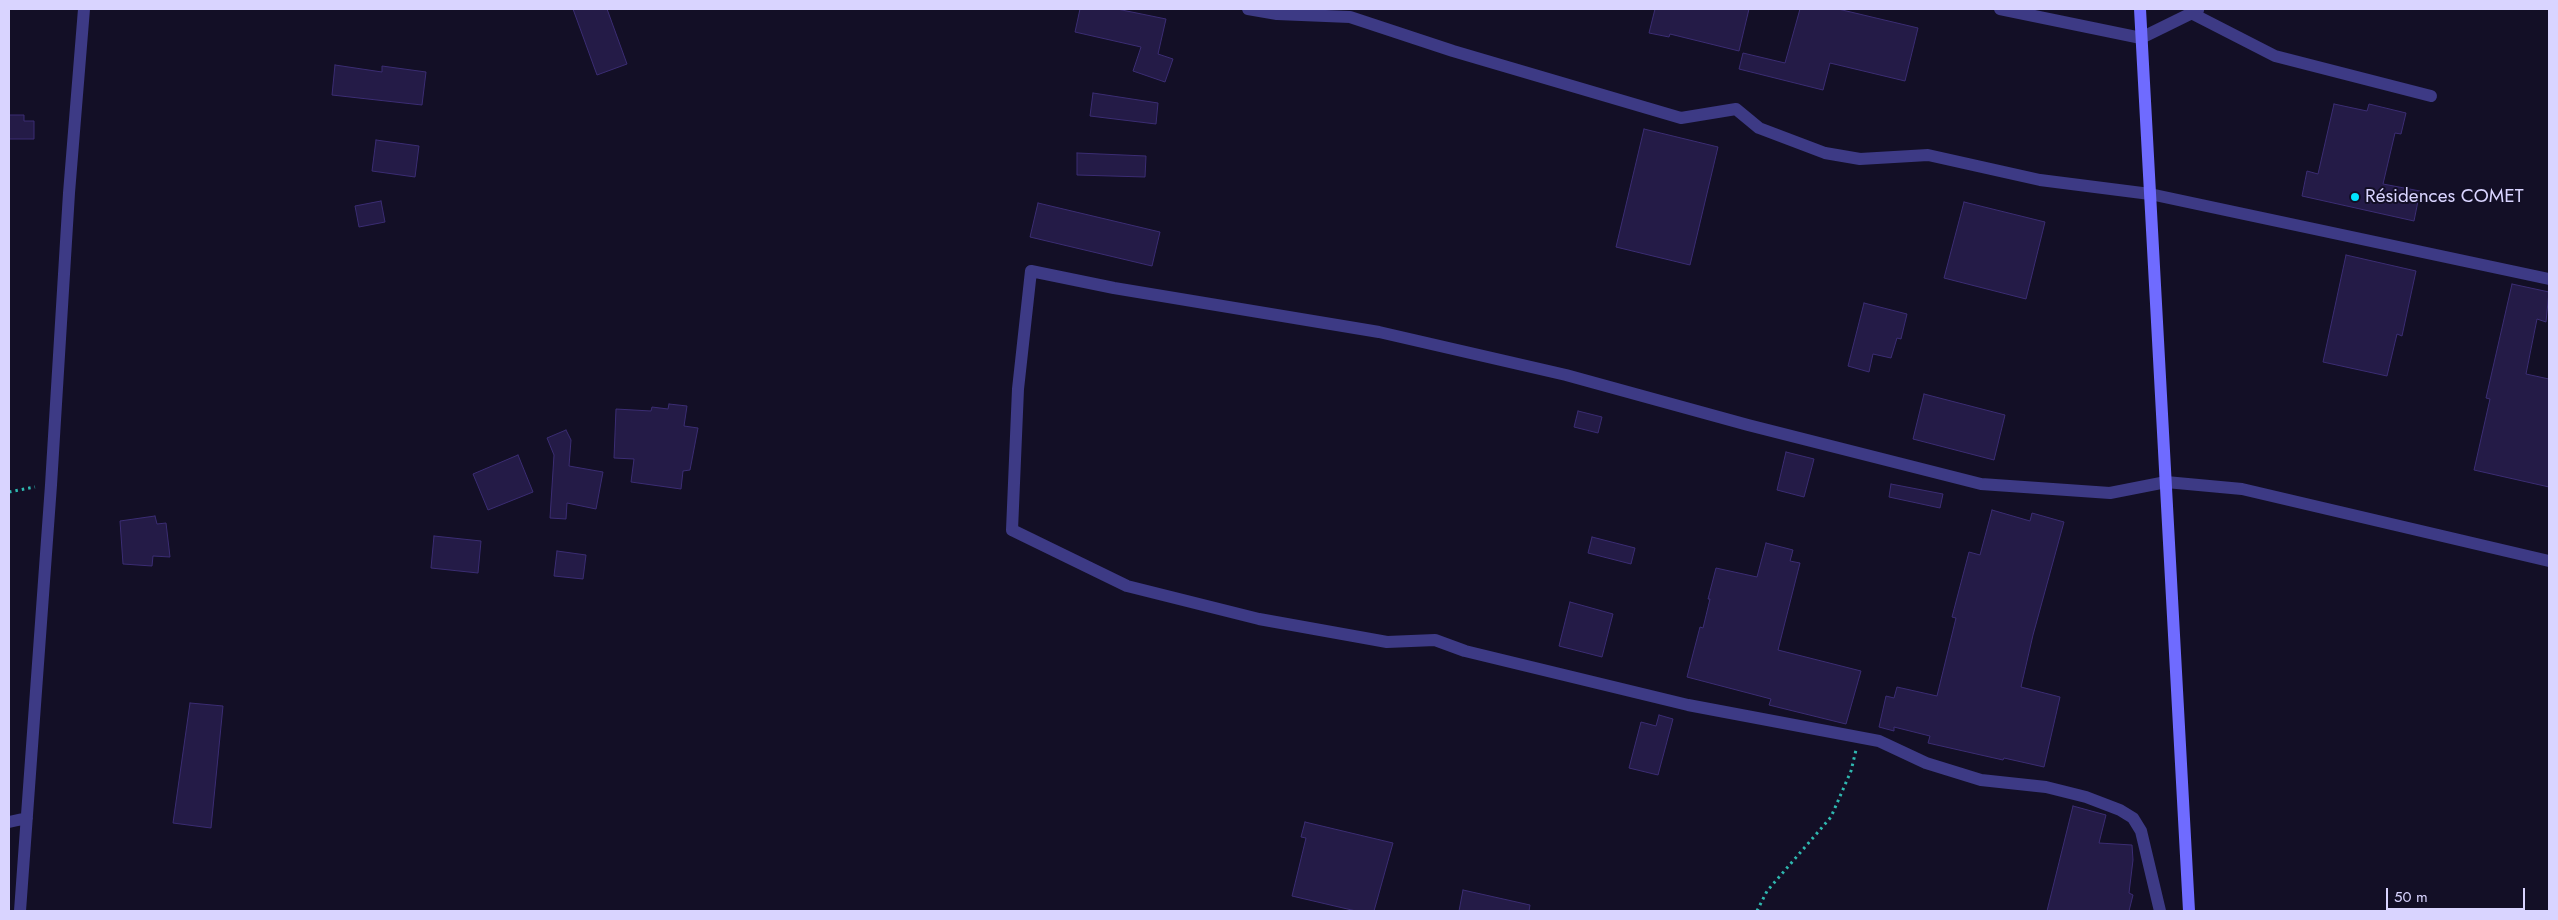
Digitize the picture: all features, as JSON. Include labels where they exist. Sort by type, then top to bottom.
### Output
[{"type":"street","points":[[20,911],[51,485],[69,193],[84,9]]},
{"type":"street","points":[[1248,9],[1277,14],[1350,17],[1453,52],[1681,118],[1736,109],[1760,128],[1825,153],[1860,159],[1928,156],[2040,180],[2150,194],[2549,279]]},
{"type":"street","points":[[2000,9],[2141,38],[2197,11],[2275,56],[2431,96]]},
{"type":"street","points":[[2140,9],[2189,911]]},
{"type":"street","points":[[2160,911],[2141,831],[2133,818],[2120,810],[2086,797],[2046,787],[1981,780],[1926,763],[1879,741],[1688,705],[1465,651],[1436,640],[1386,642],[1258,619],[1127,586],[1012,530],[1018,389],[1031,271],[1114,288],[1379,332],[1566,375],[1981,484],[2110,493],[2166,482],[2242,488],[2549,561]]},
{"type":"street","points":[[9,822],[27,818]]},
{"type":"path","points":[[9,492],[51,485]]},
{"type":"path","points":[[1756,911],[1767,891],[1830,817],[1851,771],[1858,737]]},
{"type":"building","points":[[573,9],[607,9],[627,64],[597,75]]},
{"type":"building","points":[[1080,9],[1117,9],[1166,19],[1158,54],[1173,59],[1165,82],[1133,71],[1141,47],[1075,32]]},
{"type":"building","points":[[1655,9],[1749,9],[1739,51],[1670,34],[1669,37],[1649,33]]},
{"type":"building","points":[[1800,9],[1838,9],[1918,28],[1905,81],[1830,63],[1823,90],[1739,69],[1743,53],[1785,63]]},
{"type":"building","points":[[335,65],[382,72],[382,66],[426,72],[422,105],[332,95]]},
{"type":"building","points":[[1093,93],[1158,103],[1156,124],[1090,116]]},
{"type":"building","points":[[2334,104],[2367,111],[2369,104],[2406,113],[2401,134],[2395,133],[2383,184],[2420,191],[2414,221],[2302,196],[2307,171],[2318,174]]},
{"type":"building","points":[[9,115],[24,115],[24,121],[34,121],[34,139],[9,139]]},
{"type":"building","points":[[1644,129],[1718,147],[1690,265],[1616,247]]},
{"type":"building","points":[[376,140],[419,146],[415,177],[372,171]]},
{"type":"building","points":[[1077,153],[1146,156],[1145,177],[1077,175]]},
{"type":"building","points":[[381,201],[385,222],[359,227],[355,206]]},
{"type":"building","points":[[1964,202],[2045,222],[2026,299],[1944,278]]},
{"type":"building","points":[[1038,203],[1160,232],[1152,266],[1030,237]]},
{"type":"building","points":[[2346,255],[2416,271],[2402,336],[2397,334],[2387,376],[2323,362]]},
{"type":"building","points":[[2512,284],[2549,292],[2546,322],[2537,319],[2526,374],[2549,379],[2549,487],[2474,470],[2490,399],[2486,398]]},
{"type":"building","points":[[1864,303],[1907,314],[1901,339],[1897,338],[1891,358],[1873,354],[1869,372],[1848,366]]},
{"type":"building","points":[[1924,394],[2005,415],[1994,460],[1913,439]]},
{"type":"building","points":[[669,404],[687,406],[684,426],[698,428],[690,470],[683,471],[681,489],[631,482],[634,459],[614,458],[616,409],[651,411],[652,407],[668,409]]},
{"type":"building","points":[[1578,411],[1602,417],[1598,433],[1574,427]]},
{"type":"building","points":[[566,430],[571,440],[569,466],[603,472],[596,509],[567,503],[566,519],[550,518],[554,455],[547,438]]},
{"type":"building","points":[[1786,452],[1814,459],[1804,497],[1777,490]]},
{"type":"building","points":[[518,455],[533,492],[488,510],[473,474]]},
{"type":"building","points":[[1891,484],[1943,494],[1940,508],[1889,497]]},
{"type":"building","points":[[1992,510],[2030,521],[2032,513],[2064,522],[2033,635],[2021,687],[2060,697],[2044,767],[1928,743],[1930,736],[1894,727],[1894,731],[1879,727],[1886,696],[1894,698],[1897,687],[1937,696],[1956,618],[1952,617],[1969,552],[1980,555]]},
{"type":"building","points":[[155,516],[157,524],[166,523],[170,557],[153,556],[152,566],[123,564],[120,521]]},
{"type":"building","points":[[434,536],[481,541],[478,573],[431,568]]},
{"type":"building","points":[[1592,537],[1635,548],[1631,564],[1588,553]]},
{"type":"building","points":[[1766,543],[1793,550],[1790,561],[1800,563],[1778,650],[1861,671],[1846,724],[1769,705],[1771,699],[1687,677],[1700,627],[1703,628],[1716,568],[1757,577]]},
{"type":"building","points":[[557,551],[586,555],[583,579],[554,576]]},
{"type":"building","points":[[1570,602],[1613,614],[1602,657],[1559,646]]},
{"type":"building","points":[[190,703],[223,706],[211,828],[173,823]]},
{"type":"building","points":[[1659,715],[1673,719],[1658,775],[1629,768],[1641,722],[1656,726]]},
{"type":"building","points":[[2073,806],[2106,815],[2099,843],[2132,845],[2133,860],[2129,893],[2133,895],[2129,911],[2047,911]]},
{"type":"building","points":[[1305,822],[1393,843],[1374,911],[1356,911],[1292,896],[1306,838],[1301,837]]},
{"type":"building","points":[[1463,890],[1530,905],[1529,911],[1459,911]]},
{"type":"place","name":"Résidences COMET","points":[[2355,197]]}]
